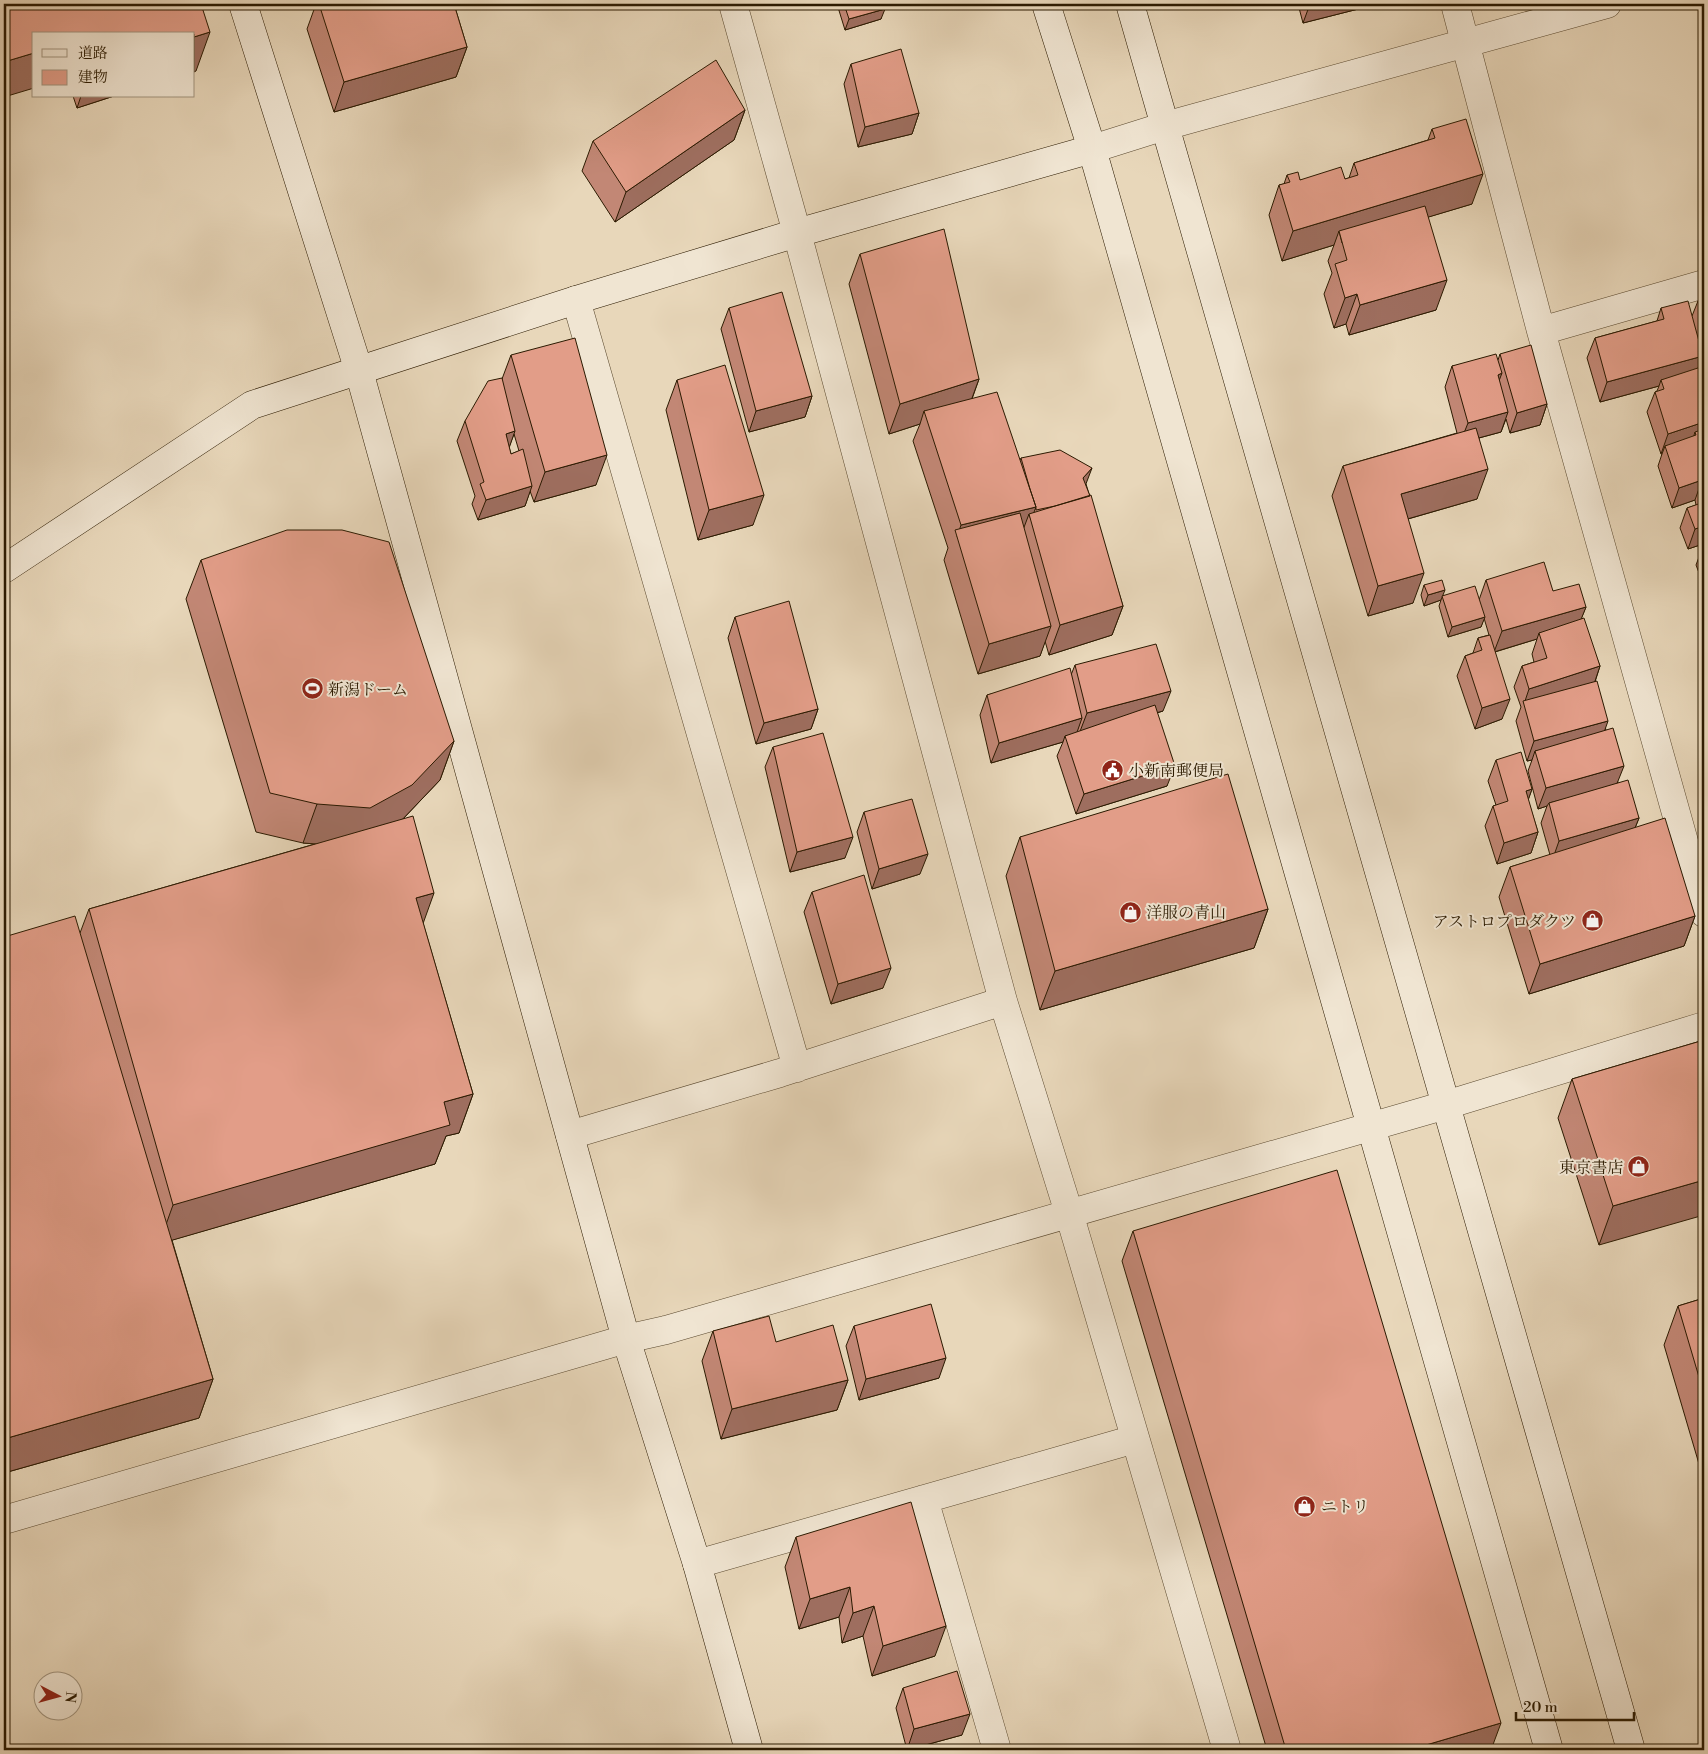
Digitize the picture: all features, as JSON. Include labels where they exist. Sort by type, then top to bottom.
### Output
[{"type":"street","points":[[243,4],[359,371],[626,1339],[697,1564],[749,1750]]},
{"type":"street","points":[[732,4],[797,233],[1003,1001],[1069,1213],[1227,1750]]},
{"type":"street","points":[[1046,4],[1092,150],[1549,1750]]},
{"type":"street","points":[[1130,4],[1631,1750]]},
{"type":"street","points":[[1455,4],[1541,331],[1704,913]]},
{"type":"street","points":[[4,569],[252,405],[576,300],[797,233],[1092,150],[1165,126],[1607,4]]},
{"type":"street","points":[[1541,331],[1704,284]]},
{"type":"street","points":[[576,300],[797,1068]]},
{"type":"street","points":[[570,1135],[797,1068],[1003,1001]]},
{"type":"street","points":[[4,1520],[626,1339],[666,1330],[1446,1105],[1704,1026]]},
{"type":"street","points":[[697,1564],[1135,1439]]},
{"type":"street","points":[[924,1499],[997,1750]]},
{"type":"building","points":[[4,4],[201,4],[210,32],[195,37],[195,32],[32,32],[32,54],[4,62]]},
{"type":"building","points":[[319,4],[454,4],[467,47],[344,82]]},
{"type":"building","points":[[844,4],[883,4],[885,9],[849,19]]},
{"type":"building","points":[[901,49],[919,113],[865,127],[851,64]]},
{"type":"building","points":[[716,60],[745,110],[626,192],[593,141]]},
{"type":"building","points":[[1466,119],[1483,174],[1293,231],[1279,185],[1290,182],[1287,175],[1298,172],[1300,180],[1341,167],[1345,179],[1358,175],[1354,163],[1435,138],[1432,129]]},
{"type":"building","points":[[1425,206],[1447,280],[1360,305],[1357,294],[1345,298],[1335,264],[1347,260],[1339,231]]},
{"type":"building","points":[[944,229],[979,379],[900,404],[860,254]]},
{"type":"building","points":[[782,292],[812,396],[756,411],[729,308]]},
{"type":"building","points":[[1704,299],[1704,324],[1698,301]]},
{"type":"building","points":[[1688,301],[1703,356],[1607,382],[1595,338],[1664,319],[1661,308]]},
{"type":"building","points":[[575,338],[607,455],[545,472],[511,355]]},
{"type":"building","points":[[1531,345],[1547,404],[1517,413],[1500,354]]},
{"type":"building","points":[[1496,354],[1502,373],[1498,375],[1508,412],[1468,423],[1452,366]]},
{"type":"building","points":[[725,365],[764,495],[709,510],[677,380]]},
{"type":"building","points":[[1704,366],[1704,422],[1668,434],[1655,392],[1664,389],[1661,380]]},
{"type":"building","points":[[502,378],[515,431],[506,434],[511,454],[523,449],[532,486],[486,500],[480,484],[484,482],[465,421],[488,381]]},
{"type":"building","points":[[997,392],[1036,507],[961,525],[924,411]]},
{"type":"building","points":[[1476,428],[1488,469],[1401,494],[1424,573],[1378,586],[1343,466]]},
{"type":"building","points":[[1704,429],[1704,486],[1702,480],[1679,488],[1665,446],[1696,435],[1695,432]]},
{"type":"building","points":[[1060,450],[1092,468],[1083,478],[1090,496],[1036,510],[1021,458]]},
{"type":"building","points":[[1091,495],[1123,606],[1060,625],[1029,514]]},
{"type":"building","points":[[1704,502],[1704,526],[1695,529],[1687,508]]},
{"type":"building","points":[[1020,513],[1051,626],[989,644],[955,530]]},
{"type":"building","name":"新潟ドーム","points":[[287,530],[342,530],[389,542],[454,741],[412,785],[370,808],[317,804],[270,793],[201,560]]},
{"type":"building","points":[[1544,562],[1553,591],[1579,584],[1586,607],[1502,631],[1486,580]]},
{"type":"building","points":[[1442,580],[1445,590],[1428,595],[1424,585]]},
{"type":"building","points":[[1475,586],[1485,617],[1452,627],[1442,596]]},
{"type":"building","points":[[789,601],[818,709],[764,723],[735,617]]},
{"type":"building","points":[[1584,618],[1600,666],[1529,689],[1522,666],[1547,658],[1539,633]]},
{"type":"building","points":[[1490,635],[1510,699],[1482,708],[1465,656],[1482,650],[1478,638]]},
{"type":"building","points":[[1156,644],[1171,691],[1087,713],[1075,665]]},
{"type":"building","points":[[1070,668],[1082,718],[999,743],[987,695]]},
{"type":"building","points":[[1597,681],[1608,721],[1534,741],[1523,701]]},
{"type":"building","points":[[1155,705],[1175,766],[1084,794],[1065,736]]},
{"type":"building","points":[[1613,728],[1624,766],[1546,788],[1535,751]]},
{"type":"building","points":[[823,733],[853,837],[797,852],[773,747]]},
{"type":"building","points":[[1521,752],[1532,789],[1526,791],[1538,832],[1504,843],[1493,806],[1508,801],[1496,760]]},
{"type":"building","name":"洋服の青山","points":[[1228,774],[1268,909],[1055,971],[1020,837]]},
{"type":"building","points":[[1628,780],[1639,818],[1559,841],[1549,803]]},
{"type":"building","points":[[912,799],[928,854],[879,869],[864,812]]},
{"type":"building","points":[[413,816],[434,893],[416,898],[473,1094],[444,1102],[450,1125],[173,1205],[89,909]]},
{"type":"building","name":"アストロプロダクツ","points":[[1665,818],[1695,916],[1540,964],[1510,867]]},
{"type":"building","points":[[864,875],[891,968],[838,984],[812,892]]},
{"type":"building","points":[[75,916],[213,1379],[4,1439],[4,937]]},
{"type":"building","name":"東京書店","points":[[1704,1040],[1704,1180],[1613,1206],[1572,1079]]},
{"type":"building","name":"ニトリ","points":[[1337,1170],[1501,1723],[1409,1750],[1286,1750],[1133,1231]]},
{"type":"building","points":[[1704,1298],[1704,1394],[1678,1306]]},
{"type":"building","points":[[931,1304],[946,1358],[866,1379],[854,1326]]},
{"type":"building","points":[[769,1316],[776,1342],[833,1325],[848,1380],[732,1409],[713,1331]]},
{"type":"building","points":[[911,1502],[946,1626],[883,1646],[874,1606],[853,1613],[850,1587],[810,1599],[796,1537]]},
{"type":"building","points":[[957,1671],[970,1714],[914,1729],[903,1688]]},
{"type":"place","name":"新潟ドーム","points":[[312,689]]},
{"type":"place","name":"小新南郵便局","points":[[1112,770]]},
{"type":"place","name":"洋服の青山","points":[[1130,912]]},
{"type":"place","name":"アストロプロダクツ","points":[[1592,921]]},
{"type":"place","name":"東京書店","points":[[1639,1167]]},
{"type":"place","name":"ニトリ","points":[[1305,1506]]}]
